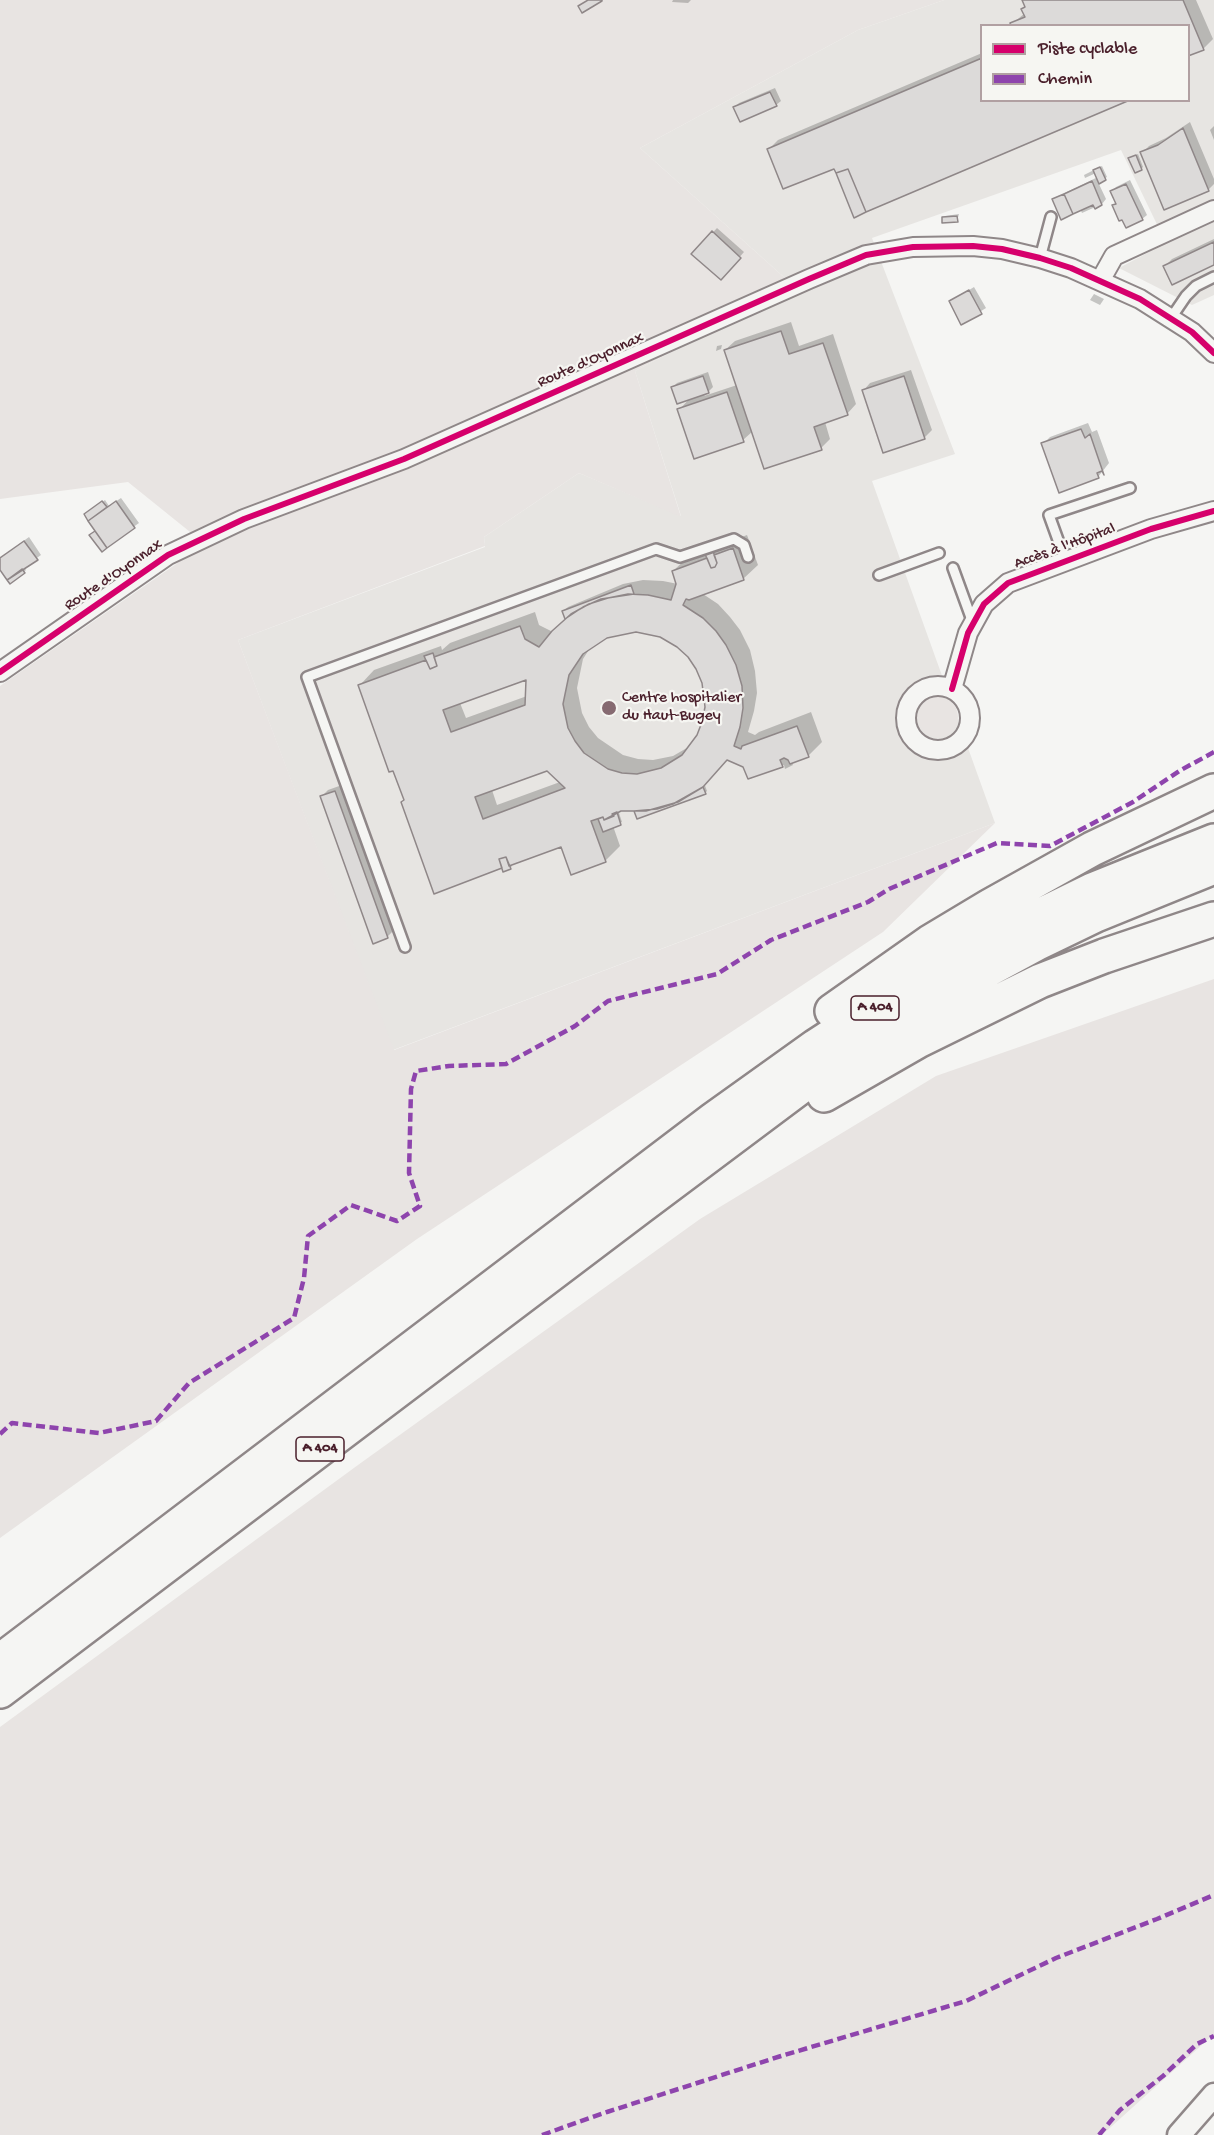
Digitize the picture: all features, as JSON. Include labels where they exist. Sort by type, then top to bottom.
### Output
[{"type":"highway","points":[[568,1230],[666,1144],[766,1062],[875,980],[930,942],[1031,883],[1150,820],[1214,791]]},
{"type":"highway","name":"A 404","points":[[0,1661],[568,1230],[816,1046],[893,996],[979,946],[1060,904],[1153,864],[1214,841]]},
{"type":"highway","name":"A 404","points":[[0,1691],[807,1082],[930,1003],[1035,944],[1107,910],[1214,867]]},
{"type":"highway","points":[[640,1207],[849,1081],[918,1041],[983,1008],[1040,981],[1093,960],[1214,919]]},
{"type":"street","points":[[1100,281],[1113,256],[1214,210]]},
{"type":"street","name":"Route d'Oyonnax","points":[[0,672],[168,555],[244,519],[404,459],[866,255],[913,247],[973,246],[1002,249],[1040,258],[1140,299],[1192,332],[1214,353]]},
{"type":"street","name":"Accès à l'Hôpital","points":[[952,689],[968,633],[984,604],[1008,583],[1151,529],[1214,511]]},
{"type":"street","points":[[1179,2135],[1214,2095]]},
{"type":"lane","points":[[1040,258],[1051,217]]},
{"type":"lane","points":[[1171,318],[1196,286],[1214,277]]},
{"type":"lane","points":[[1066,562],[1049,515],[1130,488]]},
{"type":"lane","points":[[405,947],[307,677],[656,549],[680,557],[734,539],[744,545],[748,558]]},
{"type":"lane","points":[[879,575],[939,553]]},
{"type":"lane","points":[[953,568],[974,624]]},
{"type":"shaded area","points":[[0,0],[944,0],[858,30],[640,148],[795,287],[635,371],[681,517],[579,473],[484,537],[485,546],[238,640],[394,1050],[995,823],[883,932],[417,1239],[0,1538],[0,686],[205,544],[128,482],[0,499]]},
{"type":"shaded area","name":"Centre hospitalier du Haut-Bugey","points":[[944,0],[1214,0],[1214,295],[1192,305],[1119,268],[1166,243],[1121,150],[872,238],[955,454],[872,481],[995,823],[393,1050],[238,640],[485,547],[484,537],[579,473],[681,516],[635,371],[795,287],[640,148],[858,30]]},
{"type":"shaded area","points":[[938,697],[952,703],[958,717],[952,731],[938,737],[924,731],[918,717],[924,703]]},
{"type":"shaded area","points":[[1214,979],[1214,2034],[1102,2135],[0,2135],[0,1727],[700,1219],[936,1076]]},
{"type":"building","points":[[588,0],[602,1],[582,13],[578,6]]},
{"type":"building","points":[[1022,0],[1183,0],[1204,50],[1190,55],[1190,24],[1010,24],[1025,17],[1021,9],[1025,7]]},
{"type":"building","points":[[980,59],[980,102],[1125,102],[866,212],[848,169],[836,173],[834,169],[783,189],[767,149]]},
{"type":"building","points":[[770,92],[777,106],[740,122],[733,107]]},
{"type":"building","points":[[1183,128],[1209,191],[1164,210],[1140,152],[1158,145]]},
{"type":"building","points":[[1136,155],[1142,170],[1135,173],[1128,158]]},
{"type":"building","points":[[1100,167],[1106,180],[1099,184],[1093,170]]},
{"type":"building","points":[[848,169],[866,212],[854,218],[836,173]]},
{"type":"building","points":[[1092,181],[1102,205],[1095,209],[1093,205],[1073,214],[1064,194]]},
{"type":"building","points":[[1126,184],[1143,220],[1126,228],[1122,220],[1119,221],[1112,205],[1116,204],[1110,191]]},
{"type":"building","points":[[1064,194],[1073,214],[1061,220],[1052,199]]},
{"type":"building","points":[[957,216],[958,222],[942,223],[942,217]]},
{"type":"building","points":[[712,231],[741,258],[721,280],[691,254]]},
{"type":"building","points":[[1214,242],[1214,265],[1172,285],[1163,266]]},
{"type":"building","points":[[969,290],[982,314],[961,325],[949,301]]},
{"type":"building","points":[[781,331],[789,354],[823,343],[848,415],[814,427],[822,450],[764,469],[724,350]]},
{"type":"building","points":[[703,376],[709,393],[677,404],[671,387]]},
{"type":"building","points":[[904,376],[925,439],[883,453],[862,390]]},
{"type":"building","points":[[727,392],[744,442],[694,459],[677,409]]},
{"type":"building","points":[[1081,429],[1085,438],[1090,434],[1104,475],[1102,471],[1097,473],[1099,478],[1059,493],[1041,443]]},
{"type":"building","points":[[102,501],[107,507],[88,521],[84,514]]},
{"type":"building","points":[[116,501],[135,528],[107,548],[88,521]]},
{"type":"building","points":[[95,531],[107,548],[102,552],[89,535]]},
{"type":"building","points":[[24,541],[38,560],[7,580],[0,570],[0,558]]},
{"type":"building","points":[[733,548],[744,580],[689,600],[686,599],[683,605],[703,618],[716,631],[736,665],[742,686],[743,708],[734,746],[741,749],[742,746],[797,726],[809,757],[790,764],[784,758],[780,760],[783,767],[748,779],[743,767],[727,760],[703,787],[678,802],[646,811],[621,811],[604,820],[603,817],[591,821],[606,862],[571,875],[561,847],[509,866],[506,857],[499,859],[502,868],[434,894],[401,802],[404,800],[393,771],[389,772],[358,685],[426,660],[430,669],[437,666],[434,657],[520,626],[525,639],[539,647],[552,631],[571,614],[589,604],[608,598],[628,594],[671,600],[676,584],[672,571],[707,558],[711,568],[715,567],[717,563],[714,555]],"holes":[[[636,632],[660,637],[688,657],[702,683],[705,707],[697,735],[682,755],[661,768],[637,774],[608,769],[584,753],[568,728],[563,704],[569,675],[583,654],[607,638]],[[526,680],[525,705],[451,732],[443,710]],[[547,771],[565,788],[483,819],[475,797]]]},
{"type":"building","points":[[713,551],[717,563],[711,568],[705,554]]},
{"type":"building","points":[[22,569],[25,573],[10,584],[7,580]]},
{"type":"building","points":[[631,585],[634,594],[601,599],[565,619],[562,611]]},
{"type":"building","points":[[433,653],[437,666],[430,669],[424,656]]},
{"type":"building","points":[[703,787],[706,794],[637,819],[634,811],[657,809],[673,804]]},
{"type":"building","points":[[335,791],[388,938],[373,944],[320,796]]},
{"type":"building","points":[[617,812],[621,825],[603,832],[598,819],[603,817],[604,820],[614,816],[612,814]]},
{"type":"building","points":[[506,857],[511,869],[503,872],[499,859]]},
{"type":"marked path","points":[[0,1434],[12,1423],[99,1433],[156,1421],[189,1383],[294,1318],[304,1278],[308,1236],[351,1205],[397,1221],[420,1206],[409,1173],[411,1089],[416,1071],[449,1066],[506,1064],[575,1026],[608,1001],[717,974],[771,940],[868,902],[889,889],[997,843],[1050,846],[1133,802],[1181,770],[1214,752]]},
{"type":"marked path","points":[[542,2135],[781,2056],[966,2001],[1056,1958],[1214,1895]]},
{"type":"marked path","points":[[1099,2135],[1120,2110],[1163,2076],[1197,2044],[1214,2036]]},
{"type":"cycle path","points":[[0,672],[168,555],[244,519],[404,459],[866,255],[913,247],[973,246],[1002,249],[1040,258],[1071,268],[1140,299],[1192,332],[1214,353]]},
{"type":"cycle path","points":[[952,689],[968,633],[984,604],[1008,583],[1151,529],[1214,511]]},
{"type":"place","name":"Centre hospitalier du Haut-Bugey","points":[[609,708]]}]
